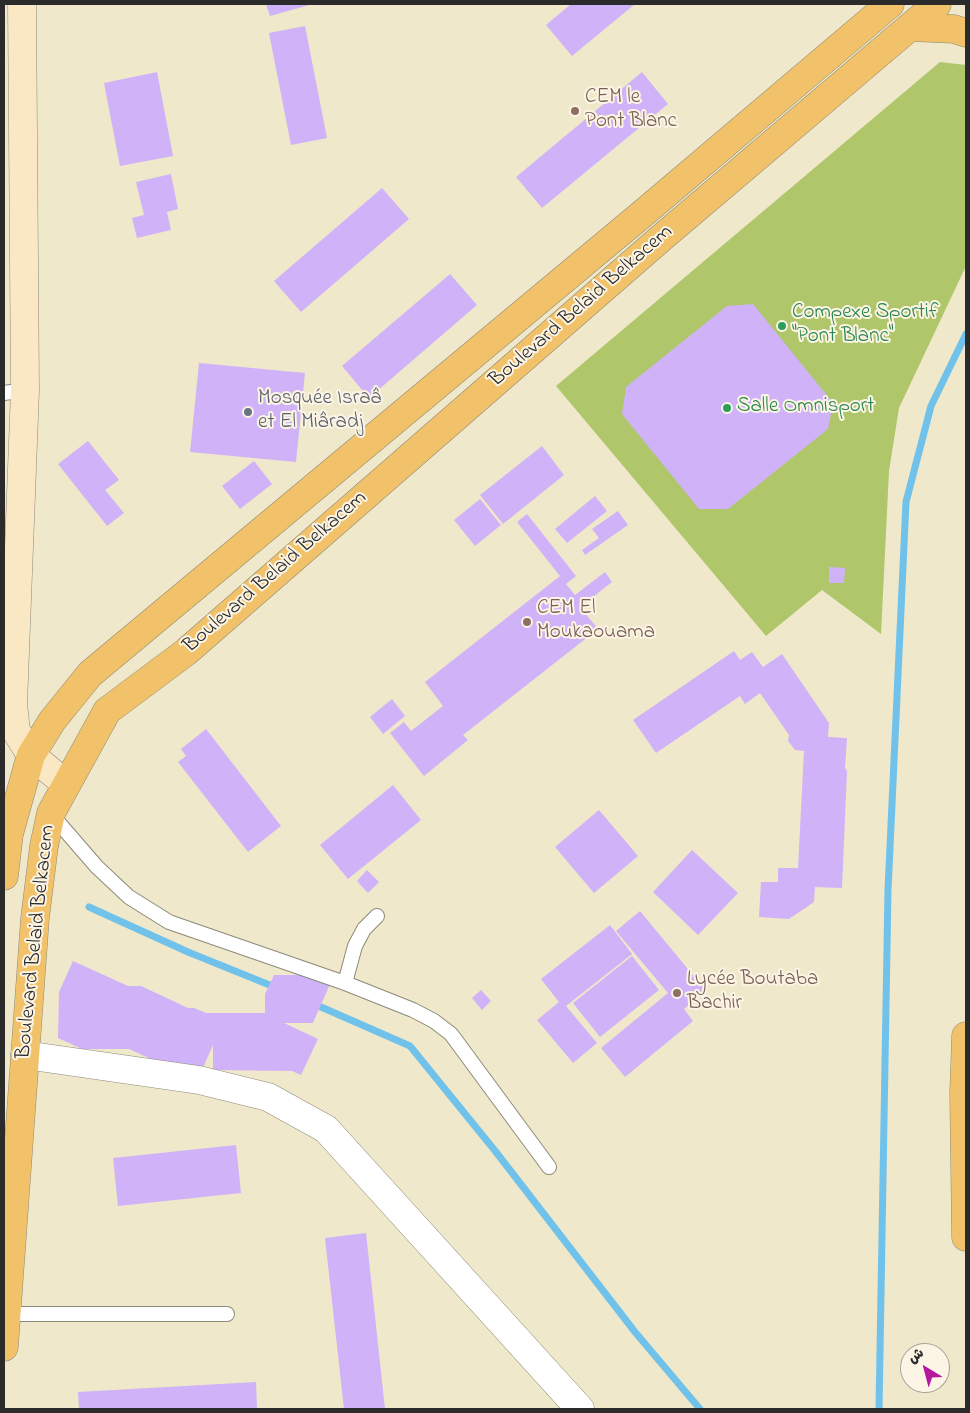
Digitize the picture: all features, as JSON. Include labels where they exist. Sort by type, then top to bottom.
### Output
[{"type":"main road","name":"Boulevard Belaid Belkacem","points":[[4,876],[9,834],[31,755],[52,721],[90,674],[633,222],[890,4]]},
{"type":"main road","name":"Boulevard Belaid Belkacem","points":[[4,1347],[35,918],[44,846],[51,813],[107,711],[186,652],[660,239],[937,4]]},
{"type":"main road","points":[[910,27],[954,29],[966,33]]},
{"type":"main road","points":[[966,1036],[964,1093],[966,1237]]},
{"type":"street","points":[[22,4],[14,391],[12,704],[16,731],[31,755],[66,784]]},
{"type":"street","points":[[25,1055],[199,1080],[268,1097],[326,1129],[580,1409]]},
{"type":"lane","points":[[51,813],[97,868],[129,897],[169,922],[345,983],[413,1010],[434,1021],[451,1034],[549,1166]]},
{"type":"lane","points":[[345,983],[355,946],[364,929],[377,916]]},
{"type":"lane","points":[[6,1314],[227,1314]]},
{"type":"green space","name":"Compexe Sportif \"Pont Blanc\"","points":[[940,62],[966,65],[966,266],[899,408],[889,471],[881,634],[822,590],[766,636],[556,386]]},
{"type":"building","points":[[266,4],[313,4],[270,16]]},
{"type":"building","points":[[571,4],[635,4],[572,56],[546,25]]},
{"type":"building","points":[[305,26],[327,138],[291,145],[269,33]]},
{"type":"building","points":[[157,72],[173,156],[120,166],[104,83]]},
{"type":"building","points":[[642,72],[668,104],[542,208],[516,177]]},
{"type":"building","points":[[171,174],[178,209],[167,212],[171,230],[137,238],[132,218],[144,215],[136,182]]},
{"type":"building","points":[[382,188],[409,219],[301,312],[274,281]]},
{"type":"building","points":[[450,274],[477,305],[369,398],[342,366]]},
{"type":"building","name":"Salle Omnisport","points":[[753,304],[833,403],[828,429],[728,509],[699,509],[622,414],[626,387],[727,306]]},
{"type":"building","name":"Mosquée Israâ et El Miâradj","points":[[199,363],[305,373],[296,462],[190,452]]},
{"type":"building","points":[[88,441],[119,480],[105,490],[124,513],[107,526],[58,464]]},
{"type":"building","points":[[542,446],[564,475],[503,524],[480,495]]},
{"type":"building","points":[[254,461],[272,484],[240,509],[222,486]]},
{"type":"building","points":[[595,496],[607,511],[567,543],[555,529]]},
{"type":"building","points":[[480,499],[501,525],[475,546],[454,520]]},
{"type":"building","points":[[618,511],[628,525],[585,555],[582,550],[599,538],[592,529]]},
{"type":"building","points":[[527,514],[576,576],[566,584],[575,595],[605,572],[612,582],[580,607],[598,629],[463,735],[468,740],[424,776],[390,733],[404,722],[411,731],[443,706],[425,682],[560,576],[517,522]]},
{"type":"building","points":[[829,567],[845,568],[844,583],[829,583]]},
{"type":"building","points":[[734,651],[740,660],[752,652],[763,667],[782,654],[829,723],[828,737],[847,738],[842,888],[815,887],[814,902],[789,919],[759,917],[761,882],[778,882],[778,868],[798,868],[804,751],[795,750],[788,741],[789,735],[760,693],[745,704],[740,696],[656,753],[633,720]]},
{"type":"building","points":[[392,699],[405,716],[383,734],[370,717]]},
{"type":"building","points":[[206,729],[281,826],[248,852],[178,762],[186,756],[181,749]]},
{"type":"building","points":[[393,785],[421,820],[348,879],[320,845]]},
{"type":"building","points":[[599,810],[638,856],[594,893],[555,847]]},
{"type":"building","points":[[692,850],[738,893],[698,935],[653,892]]},
{"type":"building","points":[[367,870],[379,882],[368,893],[357,881]]},
{"type":"building","points":[[640,911],[706,991],[684,1009],[693,1021],[625,1077],[601,1048],[668,993],[616,931]]},
{"type":"building","points":[[610,925],[632,954],[566,1006],[597,1043],[573,1063],[537,1020],[559,1002],[541,979]]},
{"type":"building","points":[[632,956],[659,990],[600,1037],[573,1003]]},
{"type":"building","points":[[73,961],[128,986],[141,986],[188,1008],[194,1008],[206,1013],[265,1013],[265,994],[274,975],[310,975],[330,984],[313,1023],[284,1023],[318,1039],[301,1075],[292,1071],[213,1070],[213,1045],[202,1070],[175,1070],[129,1049],[82,1049],[58,1038],[59,992]]},
{"type":"building","points":[[481,990],[491,1001],[482,1010],[472,998]]},
{"type":"building","points":[[236,1145],[241,1193],[118,1206],[113,1158]]},
{"type":"building","points":[[366,1233],[385,1409],[344,1409],[325,1238]]},
{"type":"building","points":[[256,1382],[257,1409],[79,1409],[78,1392]]},
{"type":"waterway","points":[[879,1409],[888,890],[906,502],[931,406],[966,334]]},
{"type":"waterway","points":[[89,907],[188,952],[277,988]]},
{"type":"waterway","points":[[312,1003],[410,1046],[496,1152],[635,1332],[700,1409]]},
{"type":"place","name":"CEM le Pont Blanc","points":[[575,111]]},
{"type":"place","name":"Compexe Sportif \"Pont Blanc\"","points":[[782,326]]},
{"type":"place","name":"Salle Omnisport","points":[[727,408]]},
{"type":"place","name":"Mosquée Israâ et El Miâradj","points":[[248,412]]},
{"type":"place","name":"CEM El Moukaouama","points":[[527,622]]},
{"type":"place","name":"Lycée Boutaba Bachir","points":[[677,993]]}]
